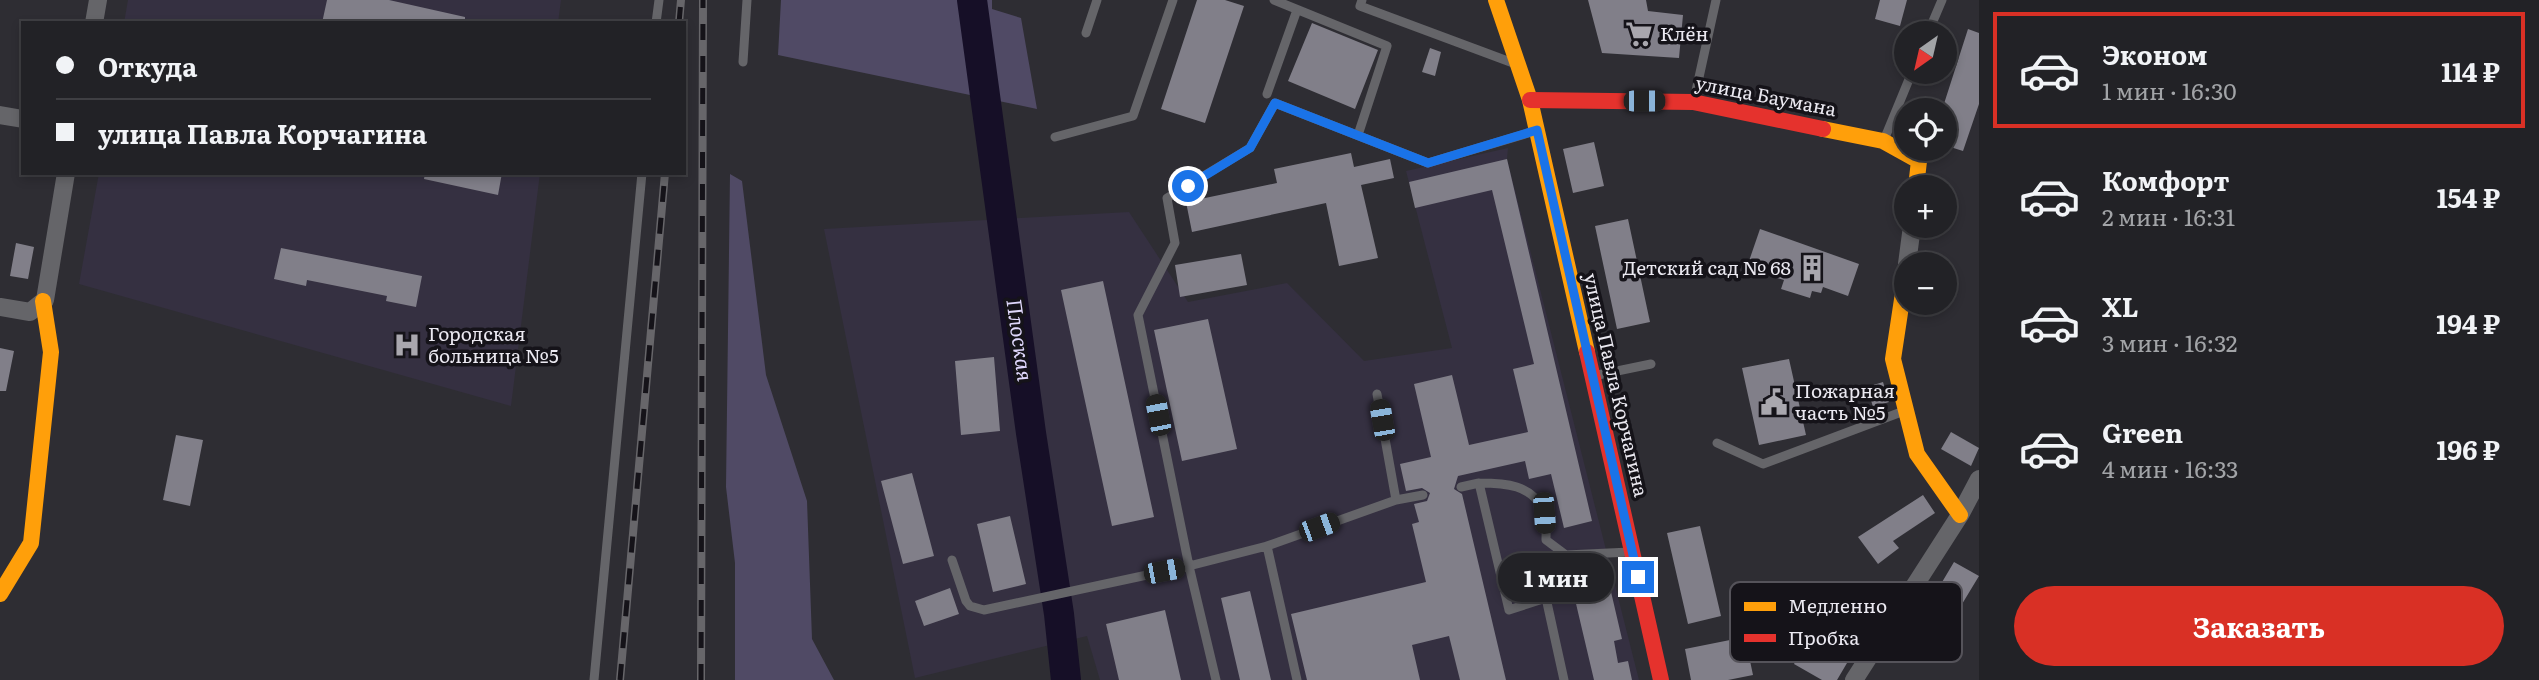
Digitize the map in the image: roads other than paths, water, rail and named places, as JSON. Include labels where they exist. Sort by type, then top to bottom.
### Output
[{"type":"street","points":[[94,21],[98,0]]},
{"type":"street","name":"улица Павла Корчагина","points":[[1496,0],[1530,100],[1661,680]]},
{"type":"street","name":"улица Баумана","points":[[1530,100],[1693,102],[1884,141],[1919,161],[1917,175]]},
{"type":"street","points":[[0,115],[21,119]]},
{"type":"street","points":[[0,594],[31,543],[51,352],[36,307],[66,175]]},
{"type":"street","points":[[0,307],[36,307]]},
{"type":"street","points":[[1900,315],[1893,359],[1917,454],[1960,515]]},
{"type":"street","points":[[1917,582],[1960,515],[1979,479]]},
{"type":"street","points":[[1854,680],[1866,662]]},
{"type":"lane","points":[[656,21],[659,0]]},
{"type":"lane","points":[[743,62],[747,0]]},
{"type":"lane","points":[[1086,33],[1097,0]]},
{"type":"lane","points":[[1055,137],[1133,116],[1173,0]]},
{"type":"lane","points":[[1274,0],[1387,46],[1358,135]]},
{"type":"lane","points":[[1362,0],[1360,6],[1518,65]]},
{"type":"lane","points":[[1693,102],[1716,0]]},
{"type":"lane","points":[[1933,21],[1942,0]]},
{"type":"lane","points":[[1267,94],[1297,10]]},
{"type":"lane","points":[[1884,141],[1907,84]]},
{"type":"lane","points":[[1216,680],[1189,566],[1138,315],[1175,243],[1167,198],[1250,148],[1275,103],[1428,163],[1537,130]]},
{"type":"lane","points":[[594,680],[642,175]]},
{"type":"lane","points":[[1592,376],[1651,364]]},
{"type":"lane","points":[[1377,394],[1396,500]]},
{"type":"lane","points":[[1717,443],[1763,464],[1906,410]]},
{"type":"lane","points":[[1461,487],[1479,482],[1511,483],[1528,492],[1544,513],[1546,540],[1566,555],[1632,552]]},
{"type":"lane","points":[[1479,482],[1508,610],[1546,598],[1564,680]]},
{"type":"lane","points":[[952,560],[966,601],[975,608],[997,608],[1267,546],[1396,500],[1423,495]]},
{"type":"lane","points":[[1267,546],[1297,680]]},
{"type":"waterway","name":"Плоская","points":[[972,0],[1031,433],[1059,614],[1066,680]]},
{"type":"railway","points":[[679,21],[681,0]]},
{"type":"railway","points":[[701,680],[703,0]]},
{"type":"railway","points":[[620,680],[665,175]]},
{"type":"place","name":"Клён","points":[[1639,34]]},
{"type":"place","name":"Детский сад № 68","points":[[1812,268]]},
{"type":"place","name":"Городская больница №5","points":[[407,345]]},
{"type":"place","name":"Пожарная часть №5","points":[[1774,402]]}]
